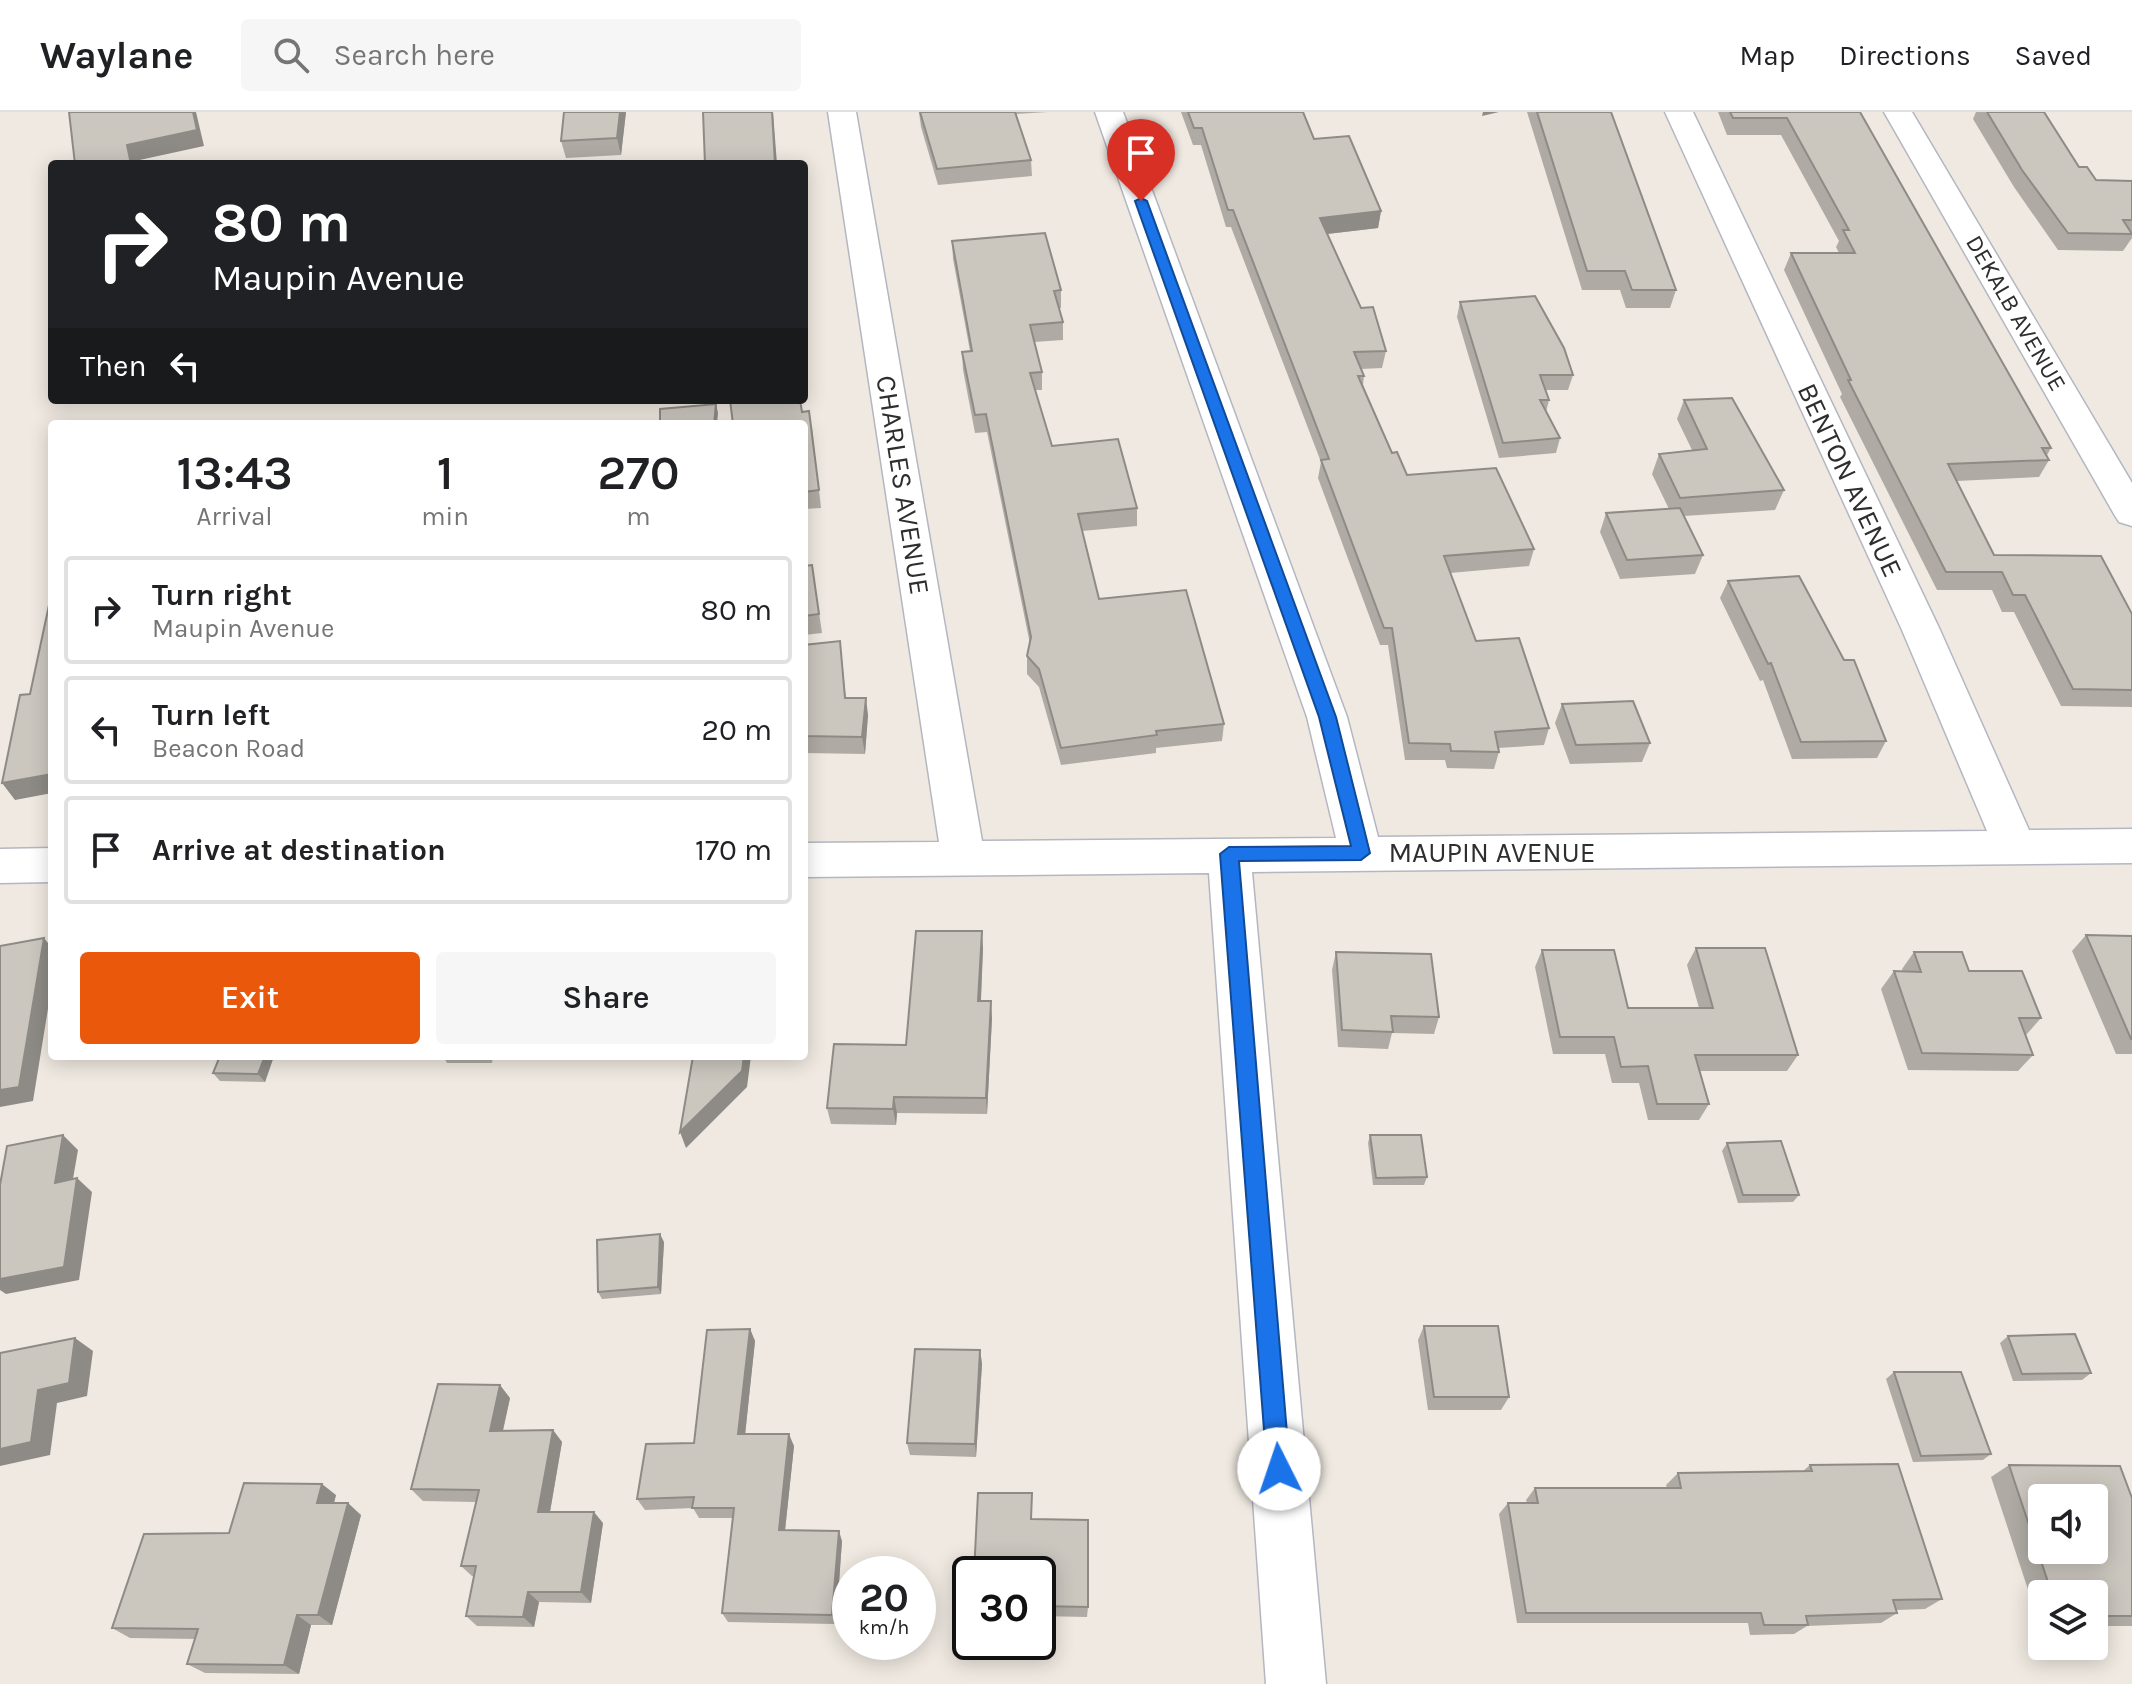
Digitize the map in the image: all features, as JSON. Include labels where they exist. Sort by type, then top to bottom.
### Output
[{"type":"street","name":"CHARLES AVENUE","points":[[842,112],[963,857]]},
{"type":"street","points":[[1109,112],[1327,717],[1361,853]]},
{"type":"street","name":"BENTON AVENUE","points":[[1679,112],[1921,630],[2016,849]]},
{"type":"street","name":"DEKALB AVENUE","points":[[1898,112],[2132,514]]},
{"type":"street","name":"MAUPIN AVENUE","points":[[808,860],[2132,846]]},
{"type":"street","points":[[1229,854],[1296,1684]]},
{"type":"street","points":[[0,866],[48,865]]},
{"type":"building","points":[[69,112],[193,112],[197,130],[127,145],[130,160],[75,160]]},
{"type":"building","points":[[564,112],[620,112],[617,138],[561,141]]},
{"type":"building","points":[[703,112],[772,112],[775,160],[705,160]]},
{"type":"building","points":[[920,112],[1015,112],[1031,160],[937,169]]},
{"type":"building","points":[[1188,112],[1303,112],[1314,139],[1349,136],[1381,211],[1320,218],[1361,308],[1373,307],[1386,351],[1354,352],[1364,376],[1358,376],[1392,453],[1397,452],[1407,475],[1496,468],[1534,549],[1444,556],[1476,641],[1519,638],[1549,728],[1495,732],[1499,752],[1451,751],[1450,744],[1409,743],[1392,628],[1384,628],[1321,460],[1329,459],[1233,210],[1228,210],[1202,128],[1194,128]]},
{"type":"building","points":[[1537,112],[1611,112],[1676,290],[1632,290],[1625,271],[1587,271]]},
{"type":"building","points":[[1730,112],[1860,112],[2051,448],[2042,448],[2049,460],[1948,464],[1994,555],[2101,556],[2132,614],[2132,690],[2073,689],[2025,595],[2013,595],[2002,572],[1946,572],[1848,380],[1851,380],[1791,253],[1855,253],[1843,230],[1849,230],[1787,118],[1733,118]]},
{"type":"building","points":[[1987,112],[2044,112],[2079,167],[2087,167],[2096,180],[2132,181],[2132,220],[2123,220],[2132,234],[2068,233],[2022,170]]},
{"type":"building","points":[[1045,233],[1061,290],[1054,291],[1063,322],[1030,325],[1042,372],[1030,373],[1052,446],[1118,439],[1137,508],[1078,514],[1099,599],[1186,590],[1224,724],[1156,731],[1157,735],[1061,748],[1039,669],[1027,656],[1031,637],[986,414],[975,415],[962,352],[972,351],[952,241]]},
{"type":"building","points":[[1535,296],[1564,348],[1573,375],[1540,375],[1549,400],[1540,400],[1560,438],[1503,443],[1460,302]]},
{"type":"building","points":[[1732,398],[1784,490],[1680,498],[1659,454],[1707,449],[1684,400]]},
{"type":"building","points":[[716,404],[714,420],[660,420],[660,409]]},
{"type":"building","points":[[730,404],[801,404],[802,412],[809,411],[819,490],[808,491],[808,420],[732,420]]},
{"type":"building","points":[[1680,508],[1703,555],[1627,560],[1606,513]]},
{"type":"building","points":[[812,565],[819,614],[808,615],[808,566]]},
{"type":"building","points":[[1799,576],[1844,660],[1854,660],[1886,741],[1801,742],[1771,663],[1768,664],[1728,581]]},
{"type":"building","points":[[48,610],[48,775],[2,783],[20,695],[30,694]]},
{"type":"building","points":[[840,641],[845,698],[866,698],[862,737],[808,736],[808,645]]},
{"type":"building","points":[[1633,701],[1650,743],[1576,745],[1562,704]]},
{"type":"building","points":[[916,931],[982,931],[978,1001],[991,1001],[986,1098],[894,1097],[893,1109],[827,1108],[834,1044],[906,1045]]},
{"type":"building","points":[[2086,935],[2132,936],[2132,1039],[2131,1039]]},
{"type":"building","points":[[44,938],[19,1087],[0,1090],[0,946]]},
{"type":"building","points":[[1696,948],[1765,948],[1798,1055],[1695,1055],[1709,1104],[1657,1104],[1648,1066],[1621,1067],[1614,1037],[1560,1037],[1542,950],[1614,950],[1628,1008],[1713,1008]]},
{"type":"building","points":[[1336,952],[1431,954],[1439,1017],[1391,1016],[1393,1032],[1342,1030]]},
{"type":"building","points":[[1914,952],[1962,952],[1969,971],[2022,971],[2041,1018],[2019,1018],[2033,1055],[1922,1053],[1894,971],[1921,972]]},
{"type":"building","points":[[218,1060],[263,1060],[258,1074],[213,1073]]},
{"type":"building","points":[[692,1060],[743,1060],[742,1071],[680,1132]]},
{"type":"building","points":[[63,1135],[55,1183],[77,1178],[64,1267],[0,1279],[0,1185],[7,1146]]},
{"type":"building","points":[[1370,1135],[1421,1135],[1427,1177],[1376,1178]]},
{"type":"building","points":[[1781,1141],[1799,1195],[1743,1195],[1727,1143]]},
{"type":"building","points":[[660,1234],[658,1287],[598,1292],[597,1240]]},
{"type":"building","points":[[1424,1326],[1498,1326],[1509,1397],[1434,1397]]},
{"type":"building","points":[[750,1329],[738,1434],[789,1434],[779,1530],[839,1531],[837,1556],[832,1556],[832,1615],[722,1613],[734,1508],[692,1508],[694,1497],[637,1499],[646,1444],[694,1443],[707,1330]]},
{"type":"building","points":[[2075,1334],[2091,1373],[2022,1374],[2008,1336]]},
{"type":"building","points":[[75,1338],[69,1383],[38,1390],[31,1442],[0,1449],[0,1353]]},
{"type":"building","points":[[915,1349],[980,1350],[975,1444],[907,1443]]},
{"type":"building","points":[[1894,1372],[1961,1372],[1991,1454],[1921,1456]]},
{"type":"building","points":[[438,1384],[500,1385],[490,1431],[553,1430],[538,1512],[594,1512],[581,1592],[528,1592],[523,1617],[466,1616],[476,1566],[461,1566],[479,1490],[411,1489]]},
{"type":"building","points":[[1898,1464],[1942,1599],[1893,1600],[1897,1613],[1806,1616],[1808,1625],[1764,1625],[1761,1613],[1526,1613],[1508,1503],[1538,1503],[1535,1488],[1681,1488],[1678,1473],[1812,1471],[1810,1465]]},
{"type":"building","points":[[2009,1465],[2120,1466],[2132,1498],[2132,1616],[2108,1616],[2108,1580],[2047,1580],[2042,1564],[2108,1564],[2108,1484],[2028,1484],[2028,1522]]},
{"type":"building","points":[[244,1483],[322,1484],[317,1503],[348,1503],[318,1615],[297,1615],[284,1665],[187,1664],[198,1629],[112,1628],[144,1534],[229,1533]]},
{"type":"building","points":[[978,1493],[1032,1493],[1031,1519],[1088,1520],[1088,1607],[1056,1606],[1056,1556],[975,1556]]},
{"type":"route","points":[[1141,201],[1327,717],[1361,853],[1229,854],[1279,1469]]}]
